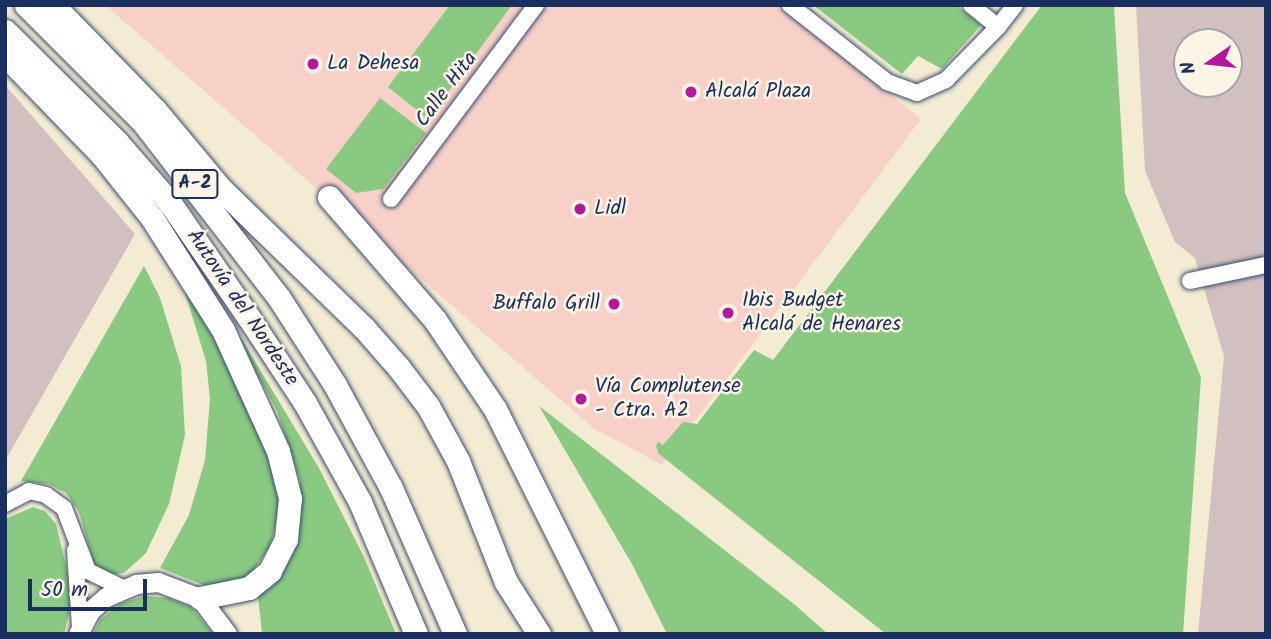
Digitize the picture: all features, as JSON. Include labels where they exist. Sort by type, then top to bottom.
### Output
[{"type":"highway","name":"Autovía del Nordeste","points":[[26,5],[143,122],[197,186],[335,385],[391,488],[455,634]]},
{"type":"highway","points":[[53,5],[155,110],[221,189],[364,327],[428,407],[458,461],[506,582],[539,634]]},
{"type":"highway","name":"Autovía del Nordeste","points":[[5,31],[117,142],[170,203],[305,403],[360,502],[416,634]]},
{"type":"highway","points":[[5,55],[102,155],[152,218],[223,330],[278,451],[290,498],[286,539],[270,571],[249,589],[200,598]]},
{"type":"highway","points":[[329,197],[435,320],[495,409],[607,634]]},
{"type":"main road","points":[[79,630],[91,610],[123,588],[158,582],[200,598],[227,634]]},
{"type":"street","name":"Calle Hita","points":[[391,199],[536,5]]},
{"type":"street","points":[[790,5],[887,82],[902,90],[931,90],[958,71],[1015,5]]},
{"type":"street","points":[[971,5],[998,27]]},
{"type":"street","points":[[1191,281],[1265,264]]},
{"type":"street","points":[[5,504],[29,491],[46,495],[64,508],[89,571],[123,588]]},
{"type":"street","points":[[74,534],[79,630]]},
{"type":"shaded area","points":[[105,5],[776,5],[921,119],[662,465],[593,428]]},
{"type":"shaded area","points":[[1136,5],[1266,5],[1266,634],[1198,634],[1224,356],[1195,258],[1175,242],[1145,171]]},
{"type":"shaded area","points":[[5,85],[135,234],[5,461]]},
{"type":"green space","points":[[450,5],[512,5],[428,119],[388,87]]},
{"type":"green space","points":[[813,5],[956,5],[981,25],[942,69],[918,56],[902,74]]},
{"type":"green space","points":[[1042,5],[1114,5],[1125,193],[1201,377],[1183,634],[886,634],[659,454],[656,446],[658,442],[663,445],[683,422],[697,424],[754,350],[773,360]]},
{"type":"green space","points":[[380,98],[426,133],[383,189],[356,193],[326,169]]},
{"type":"green space","points":[[144,266],[160,298],[181,366],[185,435],[169,504],[146,553],[124,573],[107,575],[95,568],[79,512],[66,493],[49,484],[21,481]]},
{"type":"green space","points":[[183,286],[235,375],[279,481],[279,511],[270,546],[249,577],[209,587],[160,568],[189,515],[205,460],[210,399],[206,361]]},
{"type":"green space","points":[[241,338],[319,468],[364,557],[396,634],[262,633],[258,597],[273,580],[298,525],[300,480],[277,411],[238,339]]},
{"type":"green space","points":[[539,406],[794,604],[828,634],[667,634],[632,564]]},
{"type":"green space","points":[[33,507],[45,511],[56,524],[72,602],[64,634],[5,634],[5,519]]},
{"type":"green space","points":[[144,596],[169,598],[192,608],[213,634],[93,634],[100,620],[120,604]]},
{"type":"place","name":"La Dehesa","points":[[313,64]]},
{"type":"place","name":"Alcalá Plaza","points":[[691,92]]},
{"type":"place","name":"Lidl","points":[[580,209]]},
{"type":"place","name":"Buffalo Grill","points":[[614,304]]},
{"type":"place","name":"Ibis Budget Alcalá de Henares","points":[[728,313]]},
{"type":"place","name":"Vía Complutense - Ctra. A2","points":[[581,399]]}]
